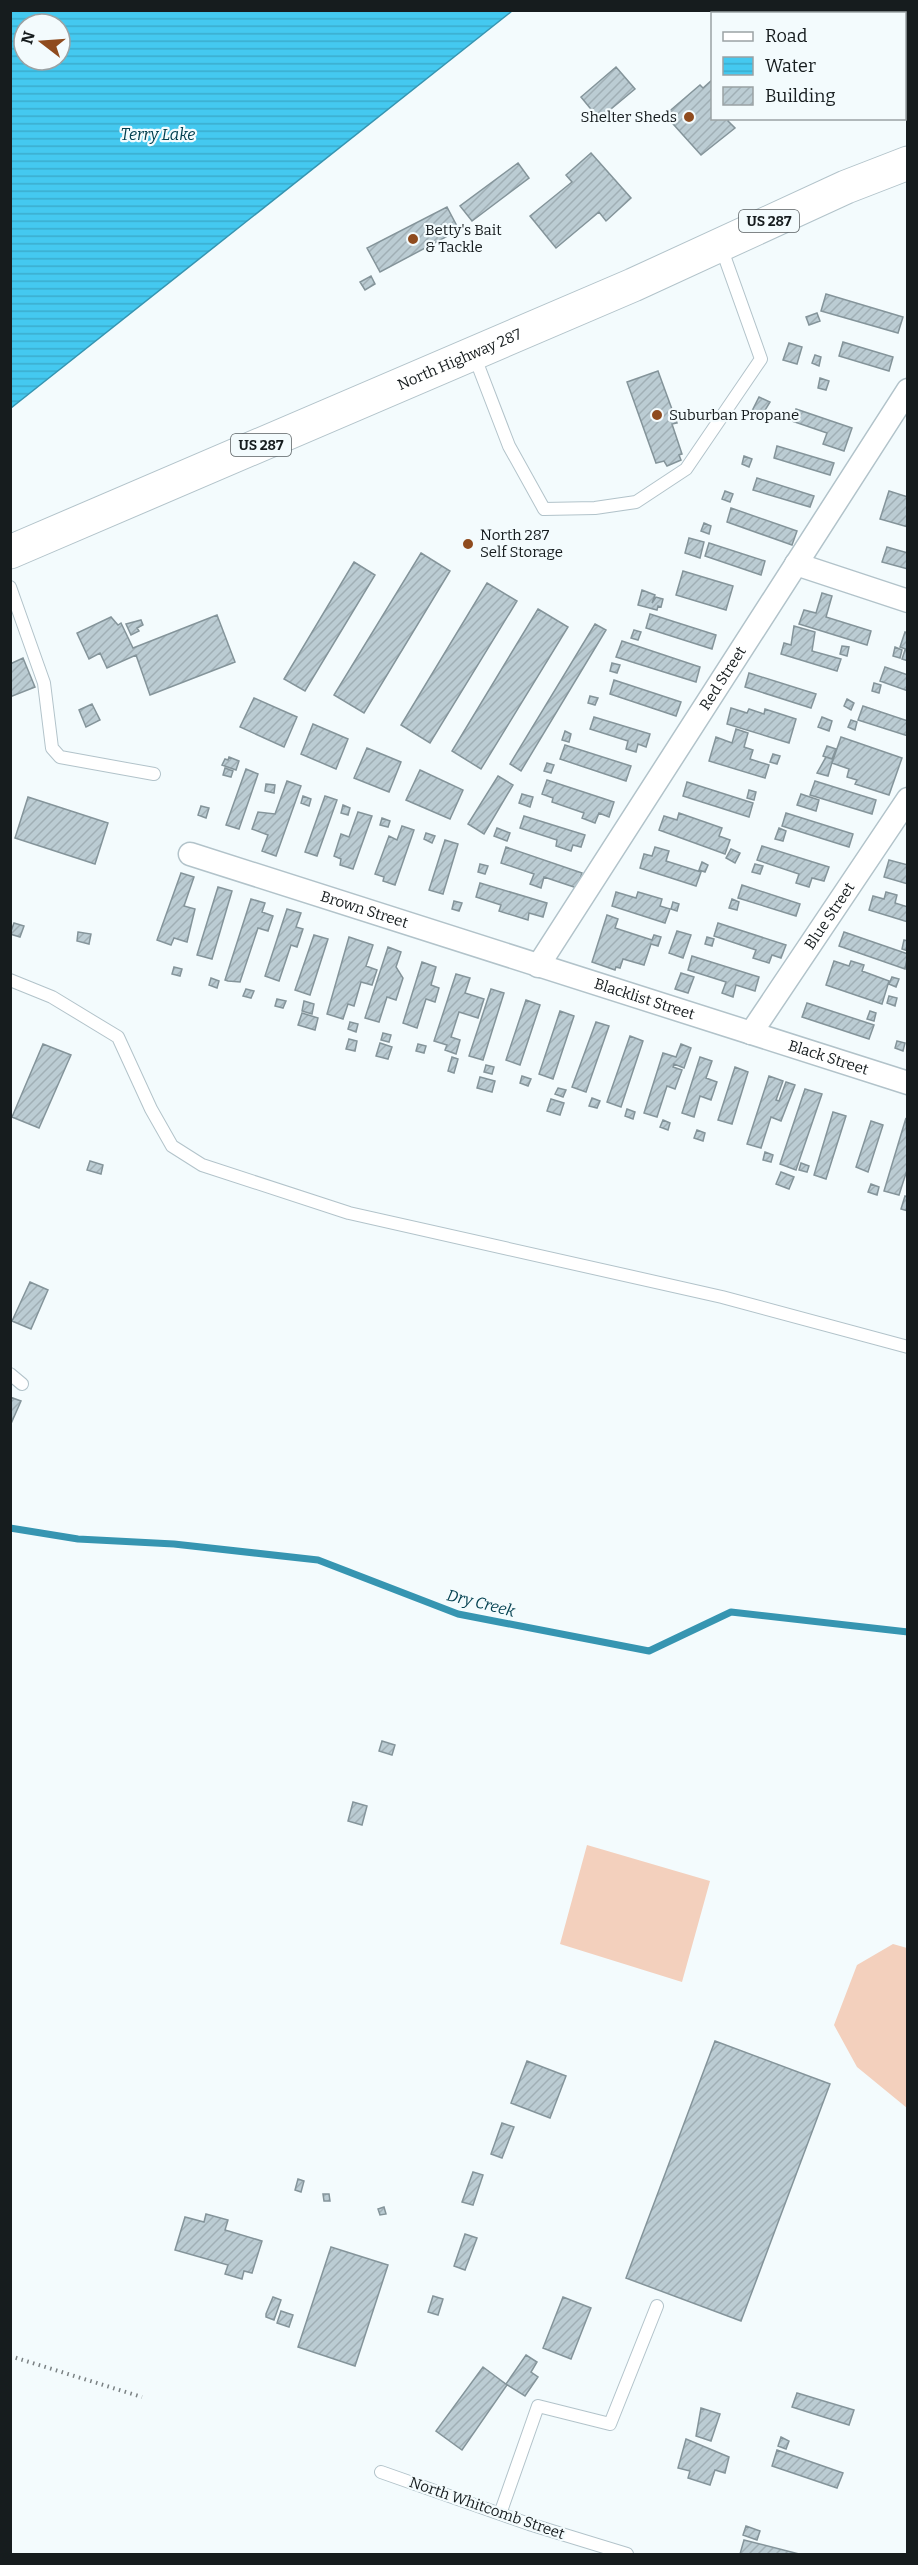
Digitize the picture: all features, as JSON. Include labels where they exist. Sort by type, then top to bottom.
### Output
[{"type":"highway","name":"North Highway 287","points":[[10,552],[633,285],[846,187],[908,163]]},
{"type":"street","name":"Red Street","points":[[538,966],[908,390]]},
{"type":"street","points":[[796,564],[908,601]]},
{"type":"street","name":"Blue Street","points":[[751,1033],[908,799]]},
{"type":"street","name":"Brown Street","points":[[190,854],[538,966]]},
{"type":"street","name":"Blacklist Street","points":[[538,966],[751,1033]]},
{"type":"street","name":"Black Street","points":[[751,1033],[908,1083]]},
{"type":"lane","points":[[473,354],[509,446],[544,509],[595,508],[636,502],[686,469],[760,359],[720,243]]},
{"type":"lane","points":[[10,587],[44,683],[52,748],[60,757],[154,774]]},
{"type":"lane","points":[[10,980],[52,997],[118,1037],[151,1109],[172,1146],[202,1164],[349,1213],[722,1297],[908,1347]]},
{"type":"lane","points":[[10,1374],[22,1384]]},
{"type":"lane","points":[[500,2514],[538,2406],[610,2424],[657,2306]]},
{"type":"lane","name":"North Whitcomb Street","points":[[381,2472],[500,2514],[627,2554]]},
{"type":"path","points":[[10,2356],[142,2397]]},
{"type":"shaded area","points":[[587,1845],[710,1881],[682,1982],[560,1944]]},
{"type":"shaded area","points":[[893,1944],[907,1948],[907,2108],[857,2067],[834,2025],[857,1965]]},
{"type":"water","name":"Terry Lake","points":[[11,10],[512,11],[11,408]]},
{"type":"building","points":[[722,10],[739,10],[740,12],[720,12]]},
{"type":"building","points":[[813,10],[826,10],[824,12],[812,12]]},
{"type":"building","points":[[616,67],[635,89],[599,119],[581,97]]},
{"type":"building","name":"Shelter Sheds","points":[[711,81],[711,120],[728,120],[735,128],[701,155],[665,115],[700,85],[703,88]]},
{"type":"building","points":[[591,153],[631,198],[606,221],[599,212],[556,248],[530,216],[572,182],[566,175]]},
{"type":"building","points":[[518,163],[529,178],[472,221],[460,206]]},
{"type":"building","name":"Betty's Bait & Tackle","points":[[447,207],[459,230],[380,272],[367,248]]},
{"type":"building","points":[[371,276],[375,284],[365,290],[360,282]]},
{"type":"building","points":[[826,294],[903,317],[898,333],[821,311]]},
{"type":"building","points":[[817,313],[820,321],[809,325],[806,317]]},
{"type":"building","points":[[843,342],[893,357],[889,371],[839,356]]},
{"type":"building","points":[[789,343],[802,347],[797,364],[783,360]]},
{"type":"building","points":[[815,355],[821,357],[819,366],[812,363]]},
{"type":"building","name":"Suburban Propane","points":[[658,371],[677,423],[672,424],[682,454],[679,455],[681,460],[667,466],[664,461],[656,463],[627,382]]},
{"type":"building","points":[[820,378],[829,381],[826,390],[818,388]]},
{"type":"building","points":[[759,397],[770,402],[759,420],[750,415]]},
{"type":"building","points":[[796,409],[852,428],[844,451],[823,444],[827,433],[792,421]]},
{"type":"building","points":[[777,446],[834,463],[830,475],[774,458]]},
{"type":"building","points":[[744,456],[752,459],[749,467],[742,464]]},
{"type":"building","points":[[757,478],[814,496],[810,507],[753,490]]},
{"type":"building","points":[[725,491],[733,494],[730,502],[722,499]]},
{"type":"building","points":[[889,491],[908,497],[908,527],[880,519]]},
{"type":"building","points":[[731,508],[797,531],[792,545],[727,522]]},
{"type":"building","points":[[704,523],[711,526],[709,534],[701,531]]},
{"type":"building","points":[[689,538],[704,542],[700,558],[685,553]]},
{"type":"building","points":[[709,543],[765,561],[761,575],[705,556]]},
{"type":"building","points":[[887,547],[908,553],[908,569],[882,562]]},
{"type":"building","points":[[421,553],[450,571],[364,713],[334,695]]},
{"type":"building","points":[[354,562],[375,575],[305,691],[284,679]]},
{"type":"building","points":[[683,571],[733,586],[726,610],[676,595]]},
{"type":"building","points":[[487,583],[517,601],[430,743],[401,725]]},
{"type":"building","points":[[642,590],[655,595],[652,603],[656,597],[663,599],[661,607],[658,606],[657,610],[638,605]]},
{"type":"building","points":[[822,593],[832,596],[826,617],[871,631],[867,645],[799,624],[804,610],[816,613]]},
{"type":"building","points":[[538,609],[568,627],[481,769],[452,751]]},
{"type":"building","points":[[650,614],[716,635],[712,649],[646,628]]},
{"type":"building","points":[[217,615],[235,662],[150,695],[136,655],[107,668],[100,653],[89,659],[77,633],[111,617],[118,625],[121,623],[133,648]]},
{"type":"building","points":[[141,620],[143,625],[137,628],[139,631],[131,635],[126,624]]},
{"type":"building","points":[[595,624],[606,630],[521,771],[510,764]]},
{"type":"building","points":[[794,626],[815,632],[812,651],[841,659],[837,671],[781,654],[784,643],[791,645]]},
{"type":"building","points":[[634,630],[641,632],[638,640],[631,638]]},
{"type":"building","points":[[905,632],[908,633],[908,650],[900,647]]},
{"type":"building","points":[[622,641],[700,667],[696,682],[616,657]]},
{"type":"building","points":[[842,646],[849,647],[847,656],[840,654]]},
{"type":"building","points":[[895,647],[902,650],[900,658],[893,656]]},
{"type":"building","points":[[905,650],[908,651],[908,661],[902,659]]},
{"type":"building","points":[[23,658],[35,687],[10,697],[10,664]]},
{"type":"building","points":[[612,663],[620,665],[617,673],[610,671]]},
{"type":"building","points":[[885,667],[908,675],[908,691],[880,681]]},
{"type":"building","points":[[749,673],[816,694],[811,708],[745,687]]},
{"type":"building","points":[[614,680],[681,702],[676,716],[610,694]]},
{"type":"building","points":[[874,683],[881,685],[879,693],[872,691]]},
{"type":"building","points":[[590,696],[598,698],[595,705],[588,703]]},
{"type":"building","points":[[254,698],[297,717],[284,747],[240,727]]},
{"type":"building","points":[[847,699],[854,703],[851,710],[844,706]]},
{"type":"building","points":[[92,704],[100,720],[86,727],[79,710]]},
{"type":"building","points":[[863,706],[908,721],[908,736],[858,720]]},
{"type":"building","points":[[731,708],[747,713],[749,709],[764,714],[765,709],[796,719],[789,743],[727,724]]},
{"type":"building","points":[[594,717],[650,734],[646,747],[638,744],[636,752],[626,749],[628,741],[590,729]]},
{"type":"building","points":[[822,717],[832,721],[829,731],[818,727]]},
{"type":"building","points":[[851,720],[857,722],[855,730],[848,727]]},
{"type":"building","points":[[313,724],[348,739],[336,769],[301,754]]},
{"type":"building","points":[[736,729],[748,733],[744,747],[753,750],[750,759],[769,765],[765,778],[709,761],[716,737],[732,743]]},
{"type":"building","points":[[565,731],[571,734],[569,742],[562,740]]},
{"type":"building","points":[[841,737],[902,758],[889,795],[855,784],[857,780],[847,777],[849,769],[832,763]]},
{"type":"building","points":[[565,745],[631,766],[626,781],[560,759]]},
{"type":"building","points":[[827,746],[836,749],[832,759],[823,756]]},
{"type":"building","points":[[367,748],[401,762],[389,792],[354,778]]},
{"type":"building","points":[[773,754],[780,756],[777,764],[770,762]]},
{"type":"building","points":[[229,757],[239,761],[236,770],[222,765]]},
{"type":"building","points":[[826,757],[833,759],[828,776],[817,773]]},
{"type":"building","points":[[547,763],[554,765],[551,773],[544,771]]},
{"type":"building","points":[[225,768],[233,771],[231,777],[223,775]]},
{"type":"building","points":[[246,769],[258,774],[239,829],[226,825]]},
{"type":"building","points":[[420,770],[463,790],[450,819],[406,800]]},
{"type":"building","points":[[498,776],[513,785],[484,834],[468,824]]},
{"type":"building","points":[[547,780],[614,802],[609,817],[599,813],[595,823],[582,818],[584,813],[552,802],[553,798],[542,794]]},
{"type":"building","points":[[287,781],[301,786],[276,856],[262,851],[268,835],[252,829],[258,812],[275,814]]},
{"type":"building","points":[[815,781],[876,800],[872,814],[810,795]]},
{"type":"building","points":[[687,782],[753,803],[749,817],[683,796]]},
{"type":"building","points":[[266,784],[275,785],[274,793],[265,791]]},
{"type":"building","points":[[749,790],[756,792],[754,800],[747,798]]},
{"type":"building","points":[[522,794],[533,797],[530,807],[519,803]]},
{"type":"building","points":[[801,794],[819,800],[816,811],[797,805]]},
{"type":"building","points":[[303,796],[311,799],[309,806],[301,803]]},
{"type":"building","points":[[325,796],[337,800],[317,856],[305,852]]},
{"type":"building","points":[[28,797],[108,823],[95,864],[15,838]]},
{"type":"building","points":[[343,805],[350,808],[348,815],[341,813]]},
{"type":"building","points":[[201,806],[209,808],[206,818],[198,815]]},
{"type":"building","points":[[358,812],[372,816],[353,869],[340,865],[341,859],[334,856],[341,834],[349,837]]},
{"type":"building","points":[[679,813],[722,828],[719,836],[730,840],[725,854],[659,830],[664,816],[677,820]]},
{"type":"building","points":[[786,813],[853,834],[849,847],[782,826]]},
{"type":"building","points":[[524,816],[585,835],[581,847],[573,845],[571,851],[556,846],[557,840],[520,828]]},
{"type":"building","points":[[382,818],[390,821],[388,827],[380,825]]},
{"type":"building","points":[[402,826],[414,830],[395,885],[383,881],[384,877],[375,874],[389,836],[397,840]]},
{"type":"building","points":[[497,828],[510,833],[507,841],[494,836]]},
{"type":"building","points":[[779,828],[786,831],[783,841],[775,839]]},
{"type":"building","points":[[426,833],[435,836],[432,843],[424,839]]},
{"type":"building","points":[[445,840],[458,844],[443,894],[429,890]]},
{"type":"building","points":[[762,846],[829,867],[824,881],[812,878],[809,887],[796,883],[799,874],[757,860]]},
{"type":"building","points":[[506,847],[582,873],[577,888],[544,877],[541,888],[530,884],[534,874],[501,863]]},
{"type":"building","points":[[655,847],[669,851],[666,861],[701,872],[696,886],[640,868],[644,854],[652,856]]},
{"type":"building","points":[[731,849],[740,853],[735,863],[726,858]]},
{"type":"building","points":[[889,860],[908,865],[908,884],[884,877]]},
{"type":"building","points":[[702,862],[708,865],[705,872],[699,870]]},
{"type":"building","points":[[480,864],[488,866],[485,874],[478,872]]},
{"type":"building","points":[[755,864],[763,866],[760,874],[752,872]]},
{"type":"building","points":[[181,873],[194,877],[184,906],[195,909],[187,942],[174,938],[171,945],[157,940]]},
{"type":"building","points":[[480,883],[547,903],[543,917],[529,913],[528,920],[499,911],[501,905],[476,897]]},
{"type":"building","points":[[742,885],[800,904],[796,916],[738,898]]},
{"type":"building","points":[[218,887],[232,891],[212,959],[197,955]]},
{"type":"building","points":[[616,892],[636,898],[638,892],[662,899],[660,906],[670,909],[665,923],[612,906]]},
{"type":"building","points":[[886,892],[897,895],[895,903],[908,907],[908,922],[869,910],[873,896],[884,899]]},
{"type":"building","points":[[251,899],[265,903],[262,912],[273,916],[268,931],[258,928],[240,982],[228,981],[225,980]]},
{"type":"building","points":[[732,899],[739,902],[737,910],[729,908]]},
{"type":"building","points":[[454,901],[462,903],[459,911],[452,909]]},
{"type":"building","points":[[673,902],[679,904],[677,911],[671,909]]},
{"type":"building","points":[[287,909],[301,913],[296,927],[303,929],[297,947],[291,945],[279,981],[265,976]]},
{"type":"building","points":[[607,915],[618,919],[615,928],[652,940],[654,935],[661,937],[658,946],[651,944],[644,965],[623,959],[620,968],[616,967],[615,970],[592,962]]},
{"type":"building","points":[[14,923],[24,926],[20,937],[10,934]]},
{"type":"building","points":[[718,923],[786,945],[781,958],[772,955],[769,963],[753,958],[756,950],[714,936]]},
{"type":"building","points":[[677,931],[691,935],[683,958],[669,953]]},
{"type":"building","points":[[78,932],[91,934],[89,944],[77,941]]},
{"type":"building","points":[[844,932],[908,954],[905,969],[839,946]]},
{"type":"building","points":[[314,935],[328,939],[310,995],[295,990]]},
{"type":"building","points":[[349,937],[373,945],[366,966],[377,970],[372,985],[361,982],[354,1006],[348,1004],[343,1019],[327,1014]]},
{"type":"building","points":[[707,937],[714,939],[712,946],[705,944]]},
{"type":"building","points":[[904,940],[908,941],[908,951],[902,949]]},
{"type":"building","points":[[388,947],[401,952],[396,967],[403,978],[396,1000],[387,997],[379,1022],[365,1018]]},
{"type":"building","points":[[692,956],[759,977],[755,991],[736,985],[733,997],[722,993],[726,982],[688,970]]},
{"type":"building","points":[[834,961],[849,966],[851,961],[864,965],[862,971],[889,981],[882,1004],[826,985]]},
{"type":"building","points":[[422,962],[436,967],[431,985],[439,988],[435,1002],[426,999],[417,1028],[403,1023]]},
{"type":"building","points":[[174,967],[182,969],[180,976],[172,974]]},
{"type":"building","points":[[681,973],[694,977],[688,993],[675,989]]},
{"type":"building","points":[[456,974],[470,978],[465,993],[484,999],[478,1018],[459,1012],[451,1037],[460,1040],[456,1054],[445,1050],[447,1045],[434,1041]]},
{"type":"building","points":[[892,977],[899,979],[896,987],[889,984]]},
{"type":"building","points":[[211,978],[219,981],[217,988],[209,985]]},
{"type":"building","points":[[246,989],[254,991],[251,998],[243,996]]},
{"type":"building","points":[[491,989],[504,993],[483,1060],[469,1056]]},
{"type":"building","points":[[889,996],[897,998],[895,1006],[887,1003]]},
{"type":"building","points":[[277,999],[286,1001],[283,1008],[275,1006]]},
{"type":"building","points":[[526,1000],[540,1005],[520,1065],[506,1060]]},
{"type":"building","points":[[304,1001],[314,1004],[312,1014],[302,1011]]},
{"type":"building","points":[[807,1003],[874,1025],[869,1039],[802,1017]]},
{"type":"building","points":[[560,1011],[574,1016],[553,1079],[539,1074]]},
{"type":"building","points":[[870,1011],[876,1013],[874,1021],[867,1019]]},
{"type":"building","points":[[302,1013],[318,1018],[315,1030],[298,1025]]},
{"type":"building","points":[[350,1022],[358,1024],[356,1032],[348,1029]]},
{"type":"building","points":[[596,1022],[609,1026],[586,1092],[572,1087]]},
{"type":"building","points":[[383,1033],[391,1035],[389,1042],[381,1040]]},
{"type":"building","points":[[630,1036],[643,1041],[621,1107],[607,1102]]},
{"type":"building","points":[[349,1039],[357,1041],[355,1051],[346,1049]]},
{"type":"building","points":[[897,1041],[905,1043],[903,1051],[895,1048]]},
{"type":"building","points":[[380,1043],[392,1047],[388,1059],[376,1056]]},
{"type":"building","points":[[43,1044],[71,1055],[39,1128],[12,1117]]},
{"type":"building","points":[[418,1044],[426,1046],[424,1053],[416,1051]]},
{"type":"building","points":[[681,1044],[691,1048],[684,1068],[674,1064],[673,1067],[682,1070],[675,1089],[667,1086],[657,1117],[644,1113],[663,1053],[676,1057]]},
{"type":"building","points":[[452,1057],[458,1059],[454,1073],[448,1071]]},
{"type":"building","points":[[700,1057],[712,1061],[706,1078],[717,1082],[711,1100],[700,1096],[694,1117],[682,1113]]},
{"type":"building","points":[[486,1065],[494,1067],[492,1074],[484,1072]]},
{"type":"building","points":[[735,1067],[748,1072],[732,1124],[718,1120]]},
{"type":"building","points":[[522,1076],[531,1079],[528,1086],[520,1083]]},
{"type":"building","points":[[769,1076],[783,1081],[776,1100],[779,1101],[786,1082],[795,1085],[781,1121],[771,1117],[761,1148],[747,1144]]},
{"type":"building","points":[[480,1077],[495,1081],[492,1092],[477,1088]]},
{"type":"building","points":[[558,1088],[566,1090],[563,1097],[555,1094]]},
{"type":"building","points":[[805,1089],[822,1094],[796,1170],[780,1164]]},
{"type":"building","points":[[592,1098],[600,1101],[597,1108],[589,1106]]},
{"type":"building","points":[[551,1099],[564,1103],[560,1115],[547,1111]]},
{"type":"building","points":[[627,1109],[635,1112],[633,1119],[625,1116]]},
{"type":"building","points":[[833,1112],[846,1116],[826,1179],[814,1175]]},
{"type":"building","points":[[906,1118],[908,1167],[899,1195],[884,1191]]},
{"type":"building","points":[[663,1120],[670,1123],[668,1130],[660,1127]]},
{"type":"building","points":[[871,1121],[883,1125],[868,1172],[856,1167]]},
{"type":"building","points":[[697,1130],[705,1133],[703,1141],[694,1138]]},
{"type":"building","points":[[765,1152],[773,1155],[771,1162],[763,1160]]},
{"type":"building","points":[[90,1161],[103,1165],[101,1174],[87,1170]]},
{"type":"building","points":[[801,1163],[809,1166],[807,1172],[799,1170]]},
{"type":"building","points":[[781,1172],[794,1177],[789,1189],[776,1184]]},
{"type":"building","points":[[871,1184],[879,1187],[877,1195],[868,1192]]},
{"type":"building","points":[[905,1196],[908,1197],[908,1211],[901,1209]]},
{"type":"building","points":[[30,1282],[48,1290],[31,1329],[12,1321]]},
{"type":"building","points":[[10,1397],[21,1401],[10,1426]]},
{"type":"building","points":[[382,1741],[395,1745],[392,1755],[379,1751]]},
{"type":"building","points":[[353,1802],[367,1806],[362,1825],[348,1821]]},
{"type":"building","points":[[715,2041],[830,2084],[741,2321],[626,2278]]},
{"type":"building","points":[[527,2061],[566,2076],[550,2118],[511,2103]]},
{"type":"building","points":[[502,2123],[514,2127],[502,2158],[491,2154]]},
{"type":"building","points":[[473,2172],[483,2175],[473,2205],[462,2202]]},
{"type":"building","points":[[298,2179],[304,2181],[301,2192],[295,2190]]},
{"type":"building","points":[[323,2194],[329,2194],[330,2201],[324,2201]]},
{"type":"building","points":[[384,2207],[386,2214],[380,2215],[378,2209]]},
{"type":"building","points":[[206,2214],[228,2220],[225,2230],[262,2241],[252,2273],[244,2271],[242,2279],[225,2274],[228,2265],[175,2250],[185,2217],[204,2222]]},
{"type":"building","points":[[465,2234],[477,2238],[465,2270],[454,2266]]},
{"type":"building","points":[[331,2247],[388,2265],[355,2366],[298,2347]]},
{"type":"building","points":[[433,2296],[443,2299],[438,2315],[428,2312]]},
{"type":"building","points":[[273,2297],[281,2300],[274,2320],[266,2317]]},
{"type":"building","points":[[563,2297],[591,2308],[571,2359],[543,2348]]},
{"type":"building","points":[[281,2311],[293,2315],[289,2327],[277,2323]]},
{"type":"building","points":[[526,2355],[537,2362],[531,2372],[538,2377],[525,2396],[506,2384]]},
{"type":"building","points":[[483,2367],[507,2385],[462,2450],[436,2431]]},
{"type":"building","points":[[797,2393],[854,2410],[849,2425],[792,2407]]},
{"type":"building","points":[[701,2408],[720,2414],[711,2441],[696,2436]]},
{"type":"building","points":[[781,2437],[789,2441],[786,2449],[778,2446]]},
{"type":"building","points":[[686,2439],[729,2457],[725,2473],[715,2470],[710,2485],[688,2478],[690,2471],[678,2468]]},
{"type":"building","points":[[777,2450],[843,2473],[837,2488],[772,2466]]},
{"type":"building","points":[[746,2526],[760,2531],[757,2540],[743,2535]]},
{"type":"building","points":[[744,2540],[799,2554],[740,2554]]},
{"type":"waterway","name":"Dry Creek","points":[[10,1528],[78,1539],[174,1544],[318,1560],[458,1614],[649,1651],[731,1612],[908,1632]]},
{"type":"place","name":"Shelter Sheds","points":[[689,117]]},
{"type":"place","name":"Betty's Bait & Tackle","points":[[413,239]]},
{"type":"place","name":"Suburban Propane","points":[[657,415]]},
{"type":"place","name":"North 287 Self Storage","points":[[468,544]]}]
